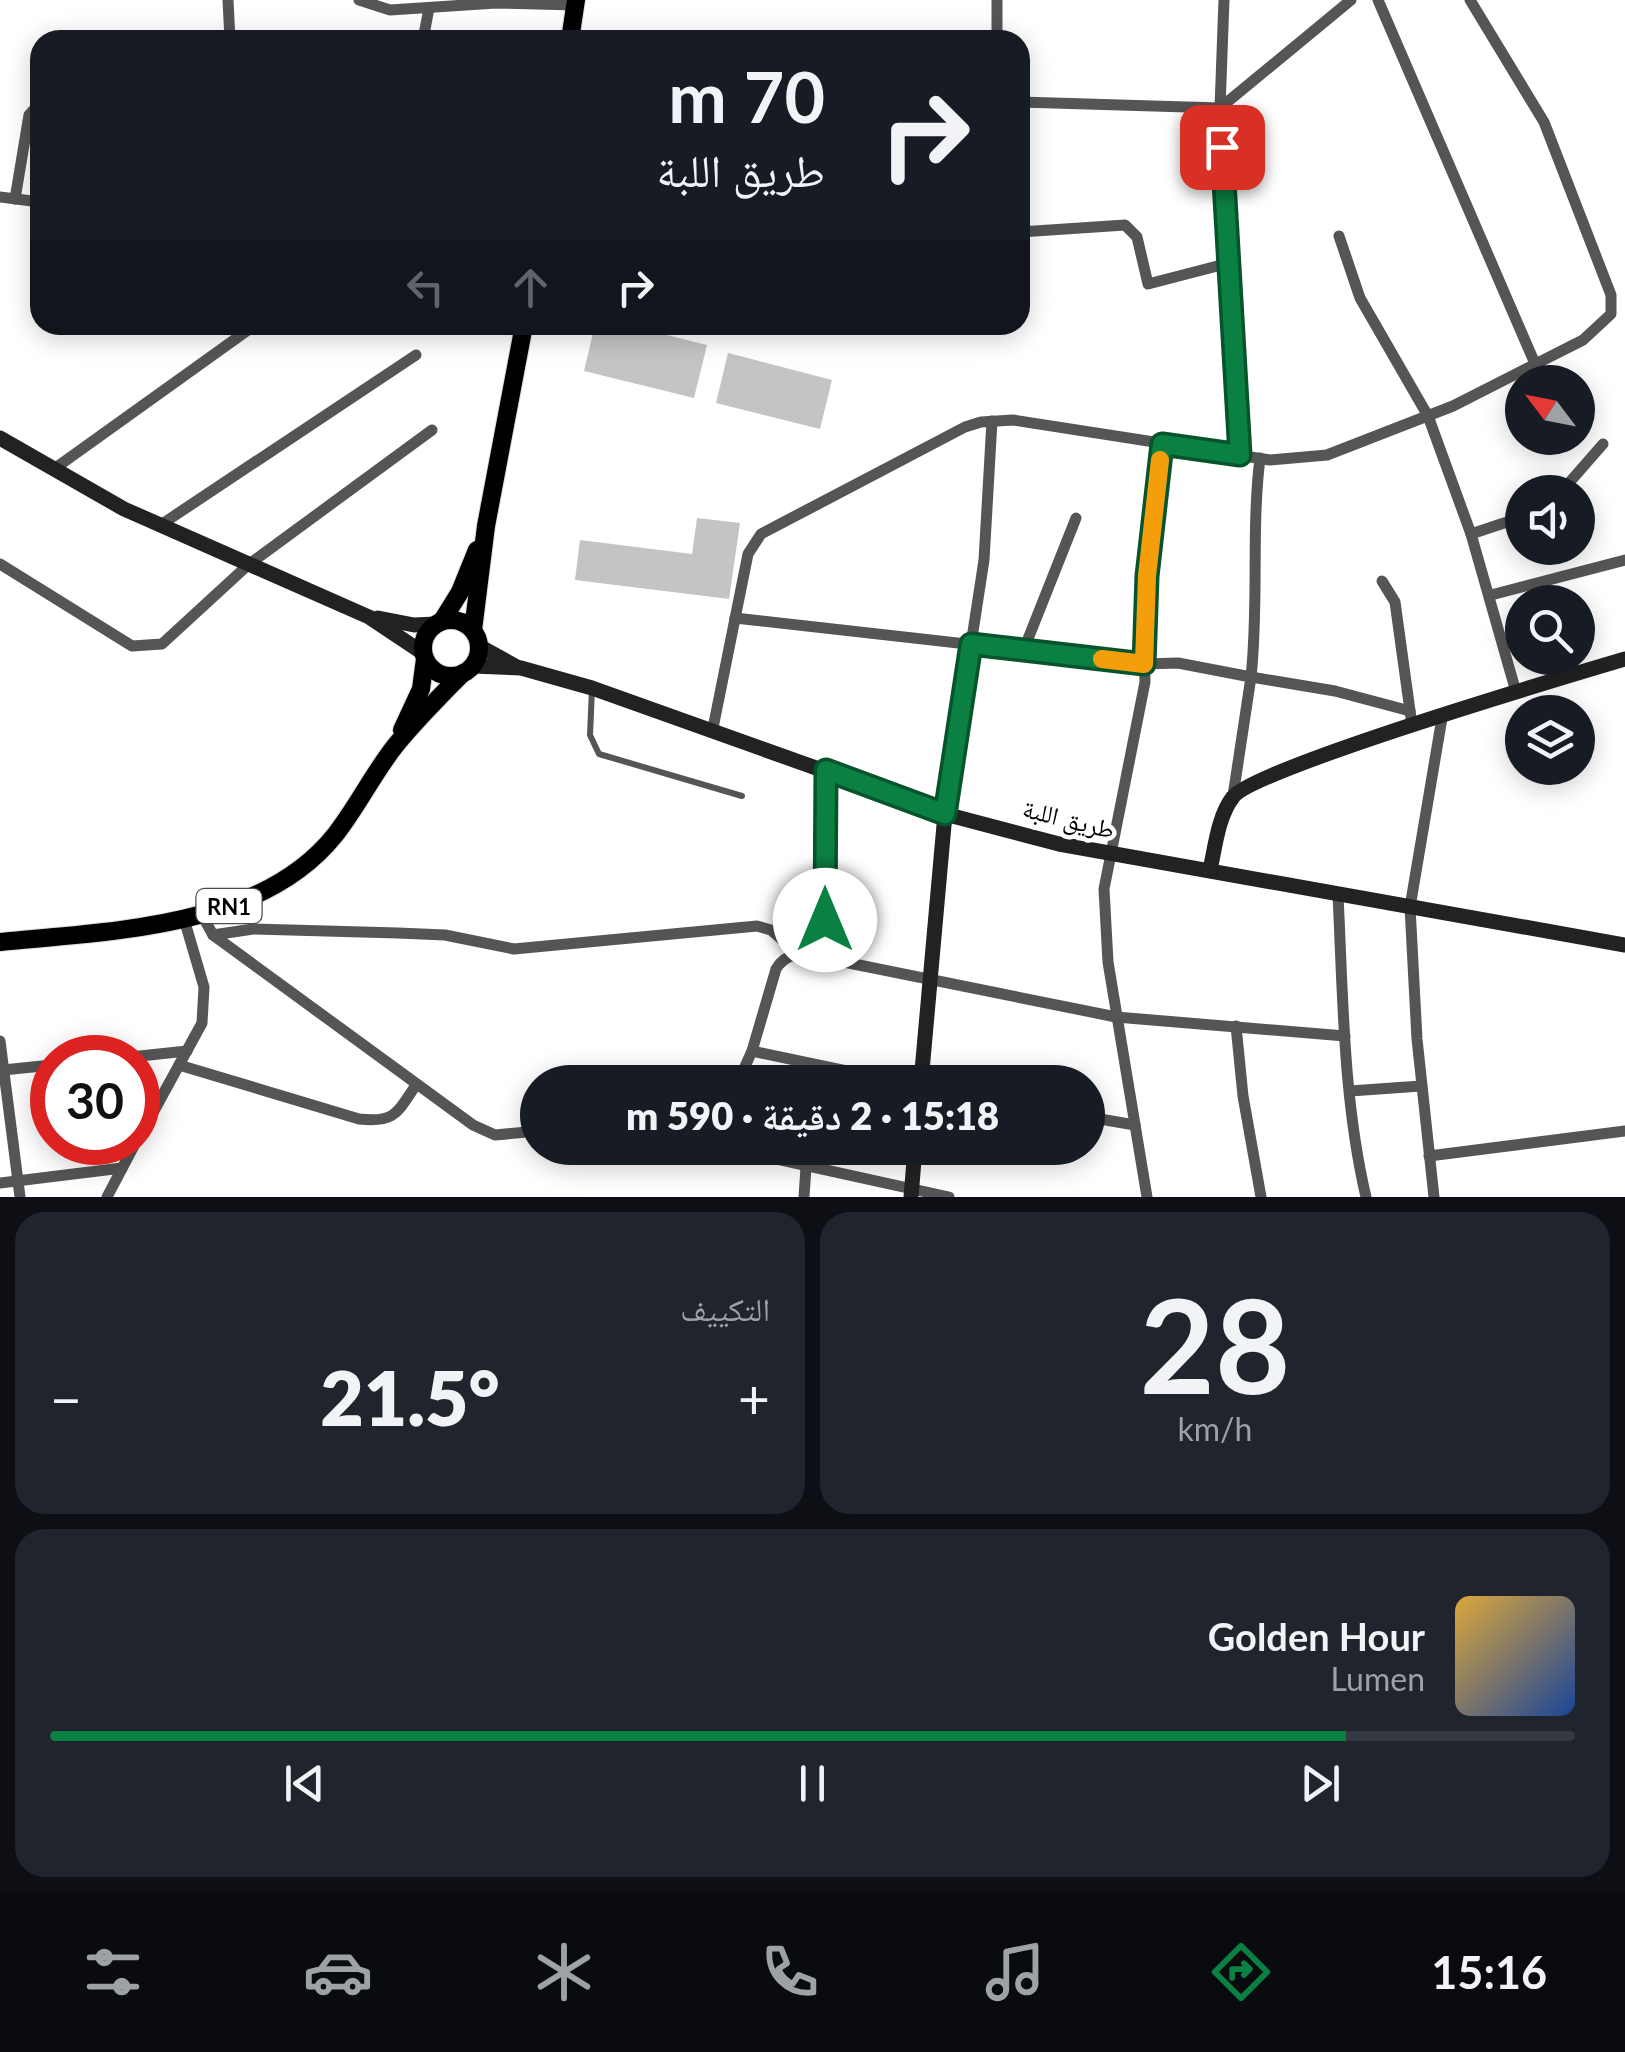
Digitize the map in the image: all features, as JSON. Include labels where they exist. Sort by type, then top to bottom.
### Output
[{"type":"main road","points":[[572,30],[576,3]]},
{"type":"main road","name":"RN1","points":[[0,942],[193,917],[258,893],[304,863],[332,838],[394,748],[468,670],[477,638],[486,526],[522,335]]},
{"type":"main road","points":[[0,438],[160,526],[370,616],[414,625],[456,620],[477,638]]},
{"type":"main road","name":"RN1","points":[[394,748],[421,689],[425,637],[460,592],[486,526]]},
{"type":"main road","points":[[370,616],[446,676],[468,670]]},
{"type":"main road","name":"طريق اللبة","points":[[477,638],[520,668]]},
{"type":"main road","points":[[1210,870],[1233,796],[1244,787],[1411,719],[1442,718],[1625,659]]},
{"type":"main road","name":"طريق اللبة","points":[[468,670],[520,668],[592,688],[713,728],[945,814],[1109,854],[1625,945]]},
{"type":"main road","points":[[922,1065],[945,814]]},
{"type":"main road","points":[[911,1193],[913,1165]]},
{"type":"street","points":[[228,0],[230,30]]},
{"type":"street","points":[[359,0],[390,10],[496,3],[576,3]]},
{"type":"street","points":[[997,30],[998,0]]},
{"type":"street","points":[[1224,0],[1220,108],[1240,455]]},
{"type":"street","points":[[1030,102],[1220,108],[1351,0]]},
{"type":"street","points":[[1378,0],[1536,365]]},
{"type":"street","points":[[1470,0],[1544,122],[1613,304],[1606,322],[1538,365]]},
{"type":"street","points":[[425,30],[429,8]]},
{"type":"street","points":[[15,199],[30,115]]},
{"type":"street","points":[[0,197],[30,201]]},
{"type":"street","points":[[1030,231],[1125,225],[1137,237],[1148,284],[1229,263]]},
{"type":"street","points":[[1339,236],[1360,298],[1428,416],[1471,534],[1516,692]]},
{"type":"street","points":[[54,469],[241,335]]},
{"type":"street","points":[[160,526],[416,355]]},
{"type":"street","points":[[713,728],[748,554],[761,534],[964,427],[1014,420],[1260,458],[1327,455],[1428,416],[1505,380]]},
{"type":"street","points":[[945,814],[984,560],[992,421]]},
{"type":"street","points":[[0,564],[132,646],[162,644],[248,564],[432,430]]},
{"type":"street","points":[[1147,1197],[1116,1018],[1105,924],[1109,854],[1145,682],[1146,591],[1162,444]]},
{"type":"street","points":[[1577,475],[1603,444]]},
{"type":"street","points":[[1233,796],[1251,677],[1257,593],[1255,505],[1260,458]]},
{"type":"street","points":[[1024,649],[1076,518]]},
{"type":"street","points":[[1471,534],[1505,523]]},
{"type":"street","points":[[1490,595],[1625,560]]},
{"type":"street","points":[[735,618],[1144,664],[1178,663],[1335,692],[1411,719],[1395,602],[1382,581]]},
{"type":"street","points":[[1434,1197],[1410,906],[1442,718]]},
{"type":"street","points":[[824,958],[826,770]]},
{"type":"street","points":[[1338,896],[1350,1091],[1366,1197]]},
{"type":"street","points":[[193,917],[416,1085],[485,1132],[520,1134]]},
{"type":"street","points":[[160,1099],[202,1023],[206,1007],[193,917]]},
{"type":"street","points":[[214,935],[254,929],[398,932],[514,948],[757,926],[771,930],[798,954]]},
{"type":"street","points":[[746,1065],[776,968],[784,958],[798,954],[1116,1018],[1345,1036]]},
{"type":"street","points":[[1236,1026],[1243,1096],[1261,1197]]},
{"type":"street","points":[[0,1042],[20,1197]]},
{"type":"street","points":[[160,1053],[187,1050]]},
{"type":"street","points":[[752,1052],[816,1065]]},
{"type":"street","points":[[179,1065],[359,1120],[388,1120],[416,1085]]},
{"type":"street","points":[[3,1070],[30,1067]]},
{"type":"street","points":[[1350,1091],[1422,1086]]},
{"type":"street","points":[[1105,1120],[1135,1125]]},
{"type":"street","points":[[1429,1156],[1625,1131]]},
{"type":"street","points":[[107,1197],[124,1165]]},
{"type":"street","points":[[798,1165],[911,1193],[949,1197]]},
{"type":"street","points":[[804,1197],[806,1167]]},
{"type":"street","points":[[0,1183],[122,1168]]},
{"type":"lane","points":[[592,688],[590,735],[600,754],[742,796]]},
{"type":"building","points":[[593,335],[667,335],[707,345],[694,398],[584,371]]},
{"type":"building","points":[[728,353],[832,380],[820,429],[716,403]]},
{"type":"building","points":[[697,518],[740,523],[729,599],[575,580],[580,540],[692,554]]},
{"type":"slow traffic","points":[[1102,659],[1144,664],[1143,620],[1160,460]]},
{"type":"route","points":[[825,920],[826,770],[945,814],[971,644],[1144,664],[1143,620],[1162,444],[1240,455],[1222,147]]}]
